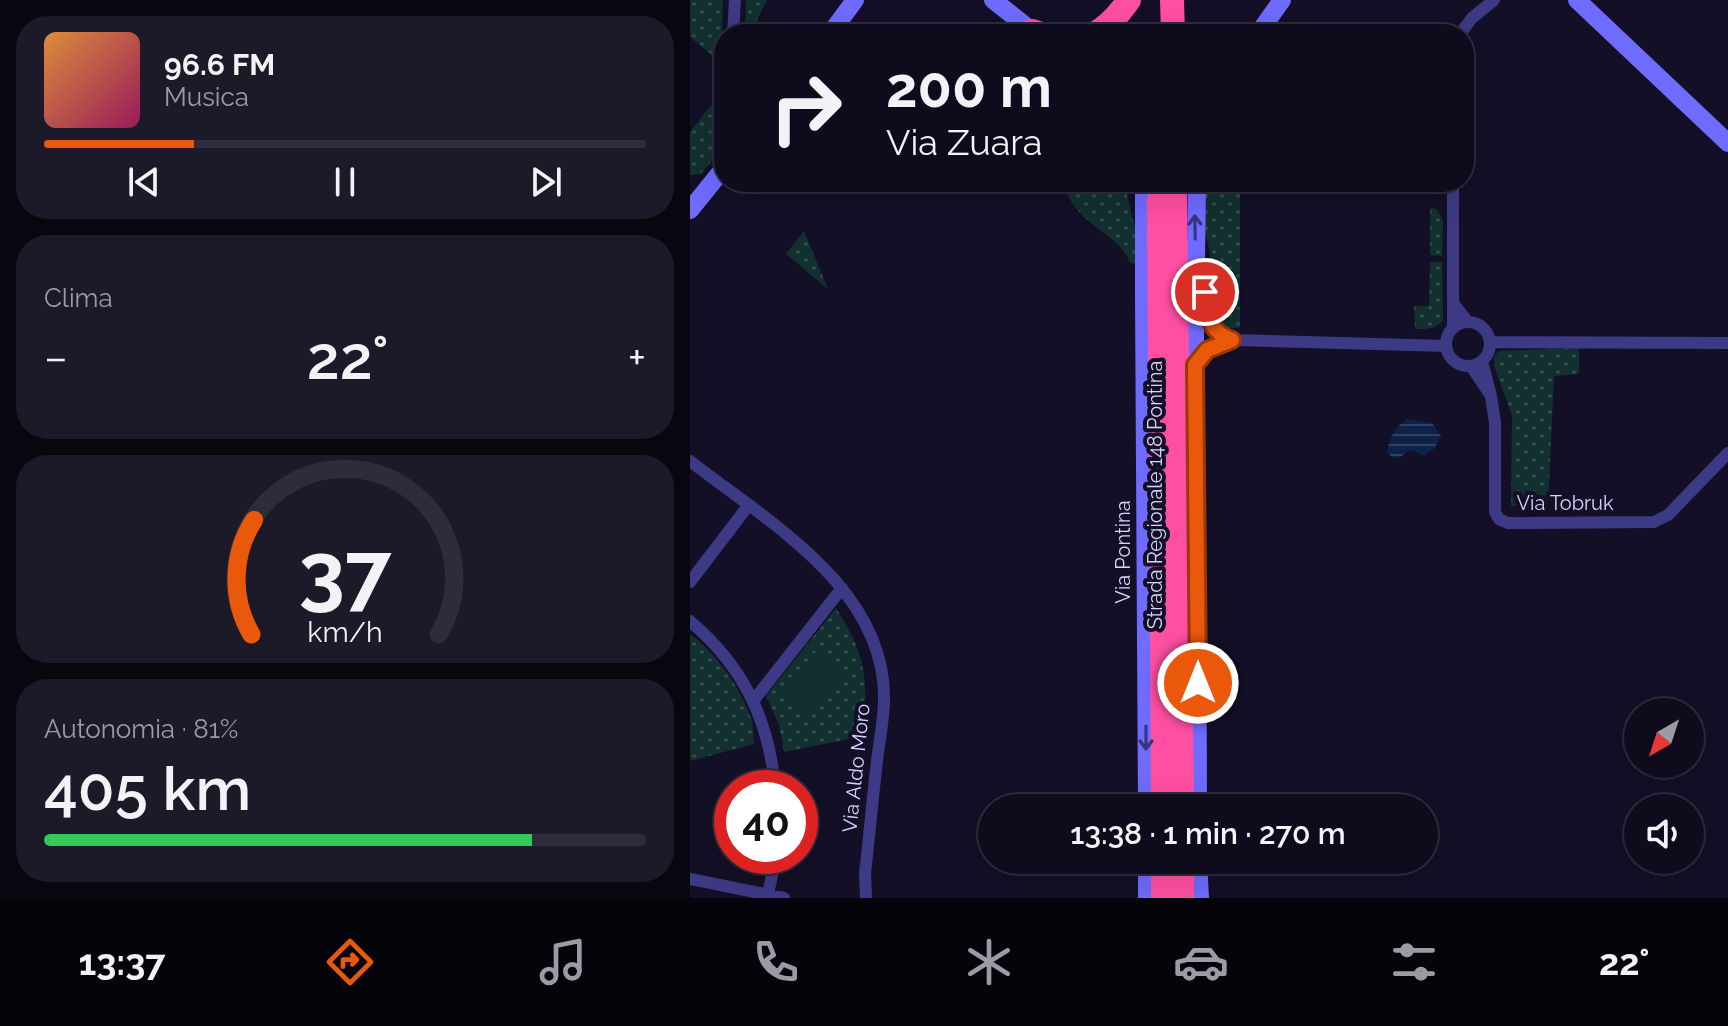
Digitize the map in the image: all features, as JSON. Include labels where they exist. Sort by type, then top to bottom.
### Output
[{"type":"highway","points":[[1109,24],[1129,0]]},
{"type":"highway","points":[[1157,0],[1157,24]]},
{"type":"highway","points":[[1172,0],[1173,24]]},
{"type":"highway","name":"Strada Regionale 148 Pontina","points":[[1159,192],[1163,794]]},
{"type":"highway","name":"Strada Regionale 148 Pontina","points":[[1175,192],[1182,794]]},
{"type":"highway","points":[[1146,306],[1160,362]]},
{"type":"highway","points":[[1179,493],[1194,417]]},
{"type":"highway","points":[[1163,874],[1163,898]]},
{"type":"highway","points":[[1182,874],[1182,898]]},
{"type":"street","points":[[734,24],[735,0]]},
{"type":"street","points":[[837,24],[855,0]]},
{"type":"street","points":[[993,0],[1024,24]]},
{"type":"street","points":[[1265,24],[1282,0]]},
{"type":"street","points":[[1468,24],[1494,0]]},
{"type":"street","points":[[1577,0],[1728,143]]},
{"type":"street","points":[[693,200],[714,178]]},
{"type":"street","name":"Via Pontina","points":[[1144,192],[1147,794]]},
{"type":"street","points":[[1197,192],[1194,417],[1198,794]]},
{"type":"street","points":[[1453,192],[1453,303],[1453,327],[1446,339],[1446,346],[1452,359],[1464,366],[1476,363],[1487,356],[1490,342],[1480,325],[1467,321],[1453,303]]},
{"type":"street","points":[[1196,268],[1204,285],[1210,321],[1219,334],[1232,340],[1446,346]]},
{"type":"street","points":[[1453,327],[1467,321]]},
{"type":"street","points":[[1195,365],[1207,350],[1232,340]]},
{"type":"street","points":[[1490,342],[1728,343]]},
{"type":"street","name":"Via Tobruk","points":[[1476,363],[1491,396],[1495,423],[1495,512],[1499,519],[1508,523],[1654,522],[1668,515],[1728,453]]},
{"type":"street","name":"Via Aldo Moro","points":[[690,461],[812,558],[842,588],[863,619],[875,646],[884,702],[865,873],[866,898]]},
{"type":"street","points":[[690,582],[748,506]]},
{"type":"street","points":[[754,700],[842,588]]},
{"type":"street","points":[[690,621],[719,650],[754,700],[767,733],[772,770]]},
{"type":"street","name":"Via Aldo Moro","points":[[857,898],[865,873]]},
{"type":"street","points":[[768,894],[772,874]]},
{"type":"street","points":[[1147,874],[1147,898]]},
{"type":"street","points":[[1199,874],[1200,898]]},
{"type":"street","points":[[690,879],[784,898]]},
{"type":"green space","points":[[690,0],[723,0],[722,24],[714,24],[714,57],[690,37]]},
{"type":"green space","points":[[746,0],[767,0],[755,24],[745,24]]},
{"type":"green space","points":[[714,101],[714,158],[701,174],[690,175],[690,132]]},
{"type":"green space","points":[[1067,192],[1126,192],[1137,236],[1137,264],[1130,263],[1116,243],[1086,219]]},
{"type":"green space","points":[[1204,192],[1240,192],[1240,327],[1227,328],[1213,315],[1210,255],[1202,224]]},
{"type":"green space","points":[[1430,208],[1437,209],[1443,221],[1442,256],[1430,255]]},
{"type":"green space","points":[[804,231],[828,289],[786,254]]},
{"type":"green space","points":[[1430,262],[1442,262],[1443,320],[1434,327],[1415,329],[1414,306],[1429,306]]},
{"type":"green space","points":[[1579,348],[1579,374],[1554,376],[1548,506],[1511,506],[1512,416],[1494,359],[1498,351]]},
{"type":"green space","points":[[836,608],[860,655],[865,684],[864,736],[784,752],[779,725],[766,696]]},
{"type":"green space","points":[[690,634],[718,661],[734,683],[751,718],[754,744],[690,761]]},
{"type":"green space","points":[[815,652],[842,674],[810,714],[783,693]]},
{"type":"water","points":[[1407,419],[1432,423],[1441,436],[1434,449],[1424,455],[1410,450],[1399,458],[1393,458],[1387,452],[1390,442],[1396,429]]},
{"type":"route","points":[[1198,683],[1195,365],[1207,350],[1232,340],[1219,334],[1211,324],[1205,292]]}]
